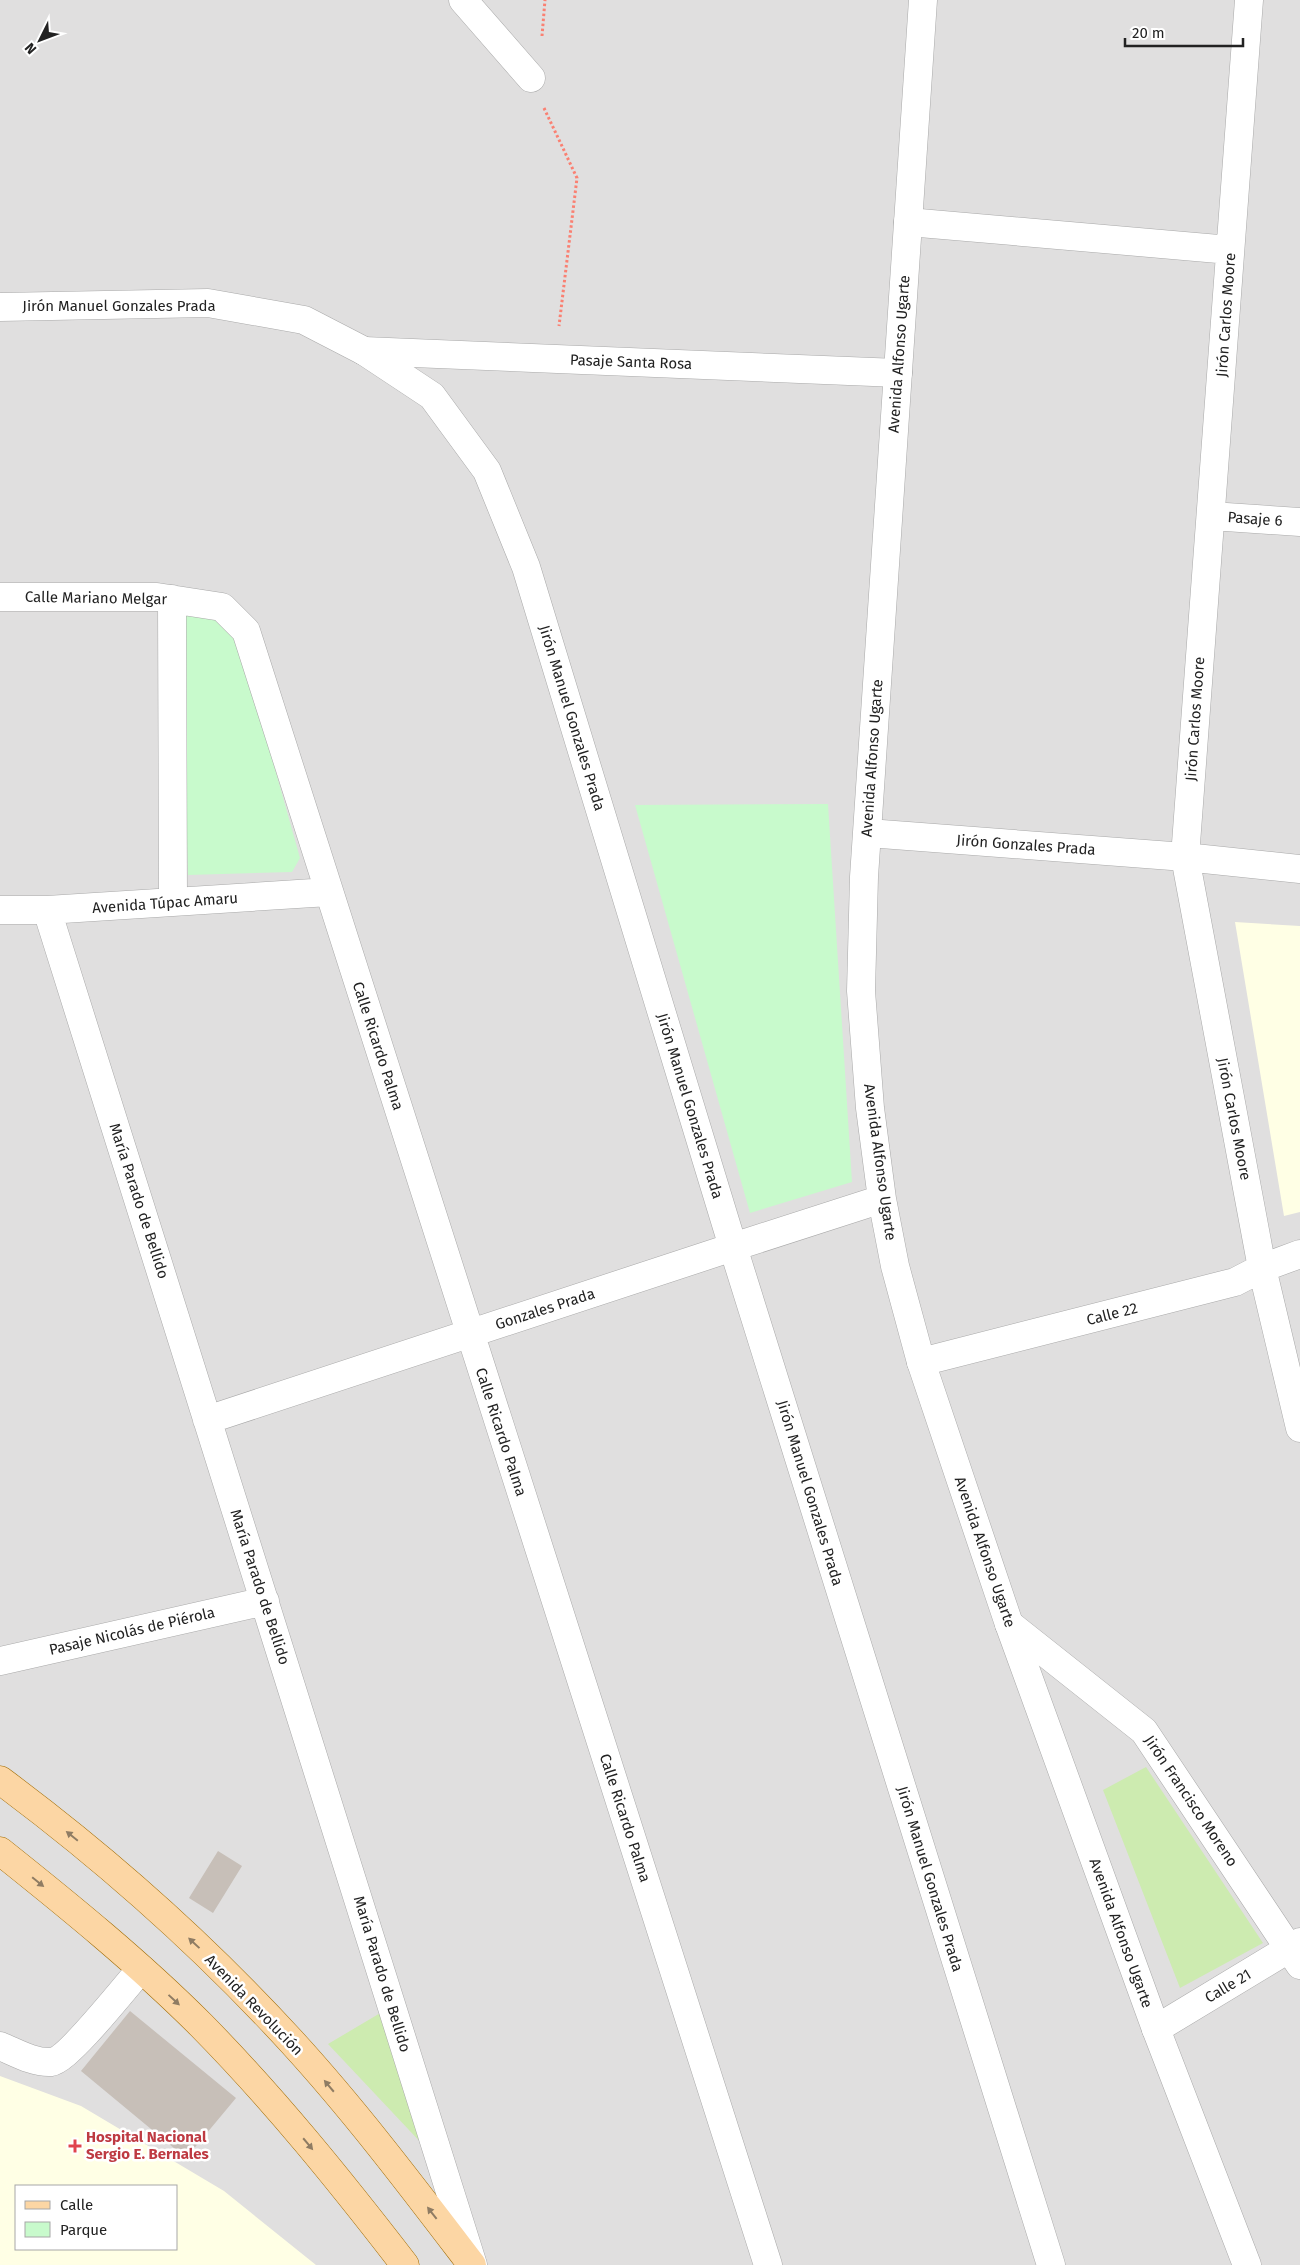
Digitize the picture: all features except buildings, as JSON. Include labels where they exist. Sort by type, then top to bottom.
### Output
[{"type":"main road","name":"Avenida Revolución","points":[[0,1780],[92,1852],[226,1973],[293,2043],[380,2146],[473,2265]]},
{"type":"main road","points":[[0,1851],[66,1904],[200,2025],[266,2094],[353,2198],[405,2265]]},
{"type":"street","points":[[462,0],[531,78]]},
{"type":"street","name":"Avenida Alfonso Ugarte","points":[[923,0],[864,877],[861,991],[870,1108],[882,1199],[895,1266],[921,1362],[1009,1624],[1156,2029],[1247,2265]]},
{"type":"street","name":"Jirón Carlos Moore","points":[[1249,0],[1185,857],[1262,1268],[1300,1428]]},
{"type":"street","points":[[908,222],[1230,250]]},
{"type":"street","name":"Jirón Manuel Gonzales Prada","points":[[0,307],[208,303],[304,320],[364,351],[432,396],[486,471],[526,567],[733,1247],[1051,2265]]},
{"type":"street","name":"Pasaje Santa Rosa","points":[[364,351],[898,373]]},
{"type":"street","name":"Pasaje 6","points":[[1211,516],[1300,522]]},
{"type":"street","name":"Calle Mariano Melgar","points":[[0,597],[157,597],[222,608]]},
{"type":"street","points":[[172,599],[173,902]]},
{"type":"street","name":"Calle Ricardo Palma","points":[[222,608],[246,631],[768,2265]]},
{"type":"street","name":"Jirón Gonzales Prada","points":[[868,833],[1185,857],[1300,869]]},
{"type":"street","name":"Avenida Túpac Amaru","points":[[0,910],[47,910],[329,892]]},
{"type":"street","name":"María Parado de Bellido","points":[[47,910],[473,2265]]},
{"type":"street","name":"Gonzales Prada","points":[[207,1420],[882,1199]]},
{"type":"street","name":"Calle 22","points":[[921,1362],[1235,1282],[1262,1268],[1300,1254]]},
{"type":"street","name":"Pasaje Nicolás de Piérola","points":[[0,1661],[265,1601]]},
{"type":"street","name":"Jirón Francisco Moreno","points":[[1009,1624],[1144,1730],[1297,1952]]},
{"type":"street","name":"Calle 21","points":[[1156,2029],[1297,1952]]},
{"type":"street","points":[[0,2046],[30,2059],[52,2062],[69,2052],[140,1969]]},
{"type":"path","points":[[531,78],[577,178],[555,359]]},
{"type":"shaded area","points":[[0,0],[1300,0],[1300,2265],[0,2265]]},
{"type":"shaded area","points":[[1235,922],[1300,926],[1300,1212],[1284,1216]]},
{"type":"shaded area","name":"Hospital Nacional Sergio E. Bernales","points":[[0,2076],[81,2106],[224,2191],[316,2265],[0,2265]]},
{"type":"green space","points":[[181,612],[211,616],[223,624],[241,648],[300,858],[292,872],[188,875]]},
{"type":"green space","points":[[828,804],[852,1182],[750,1213],[635,805]]},
{"type":"green space","points":[[1146,1767],[1263,1943],[1180,1988],[1103,1790]]},
{"type":"green space","points":[[382,2012],[425,2147],[328,2044]]},
{"type":"place","name":"Hospital Nacional Sergio E. Bernales","points":[[75,2146]]}]
